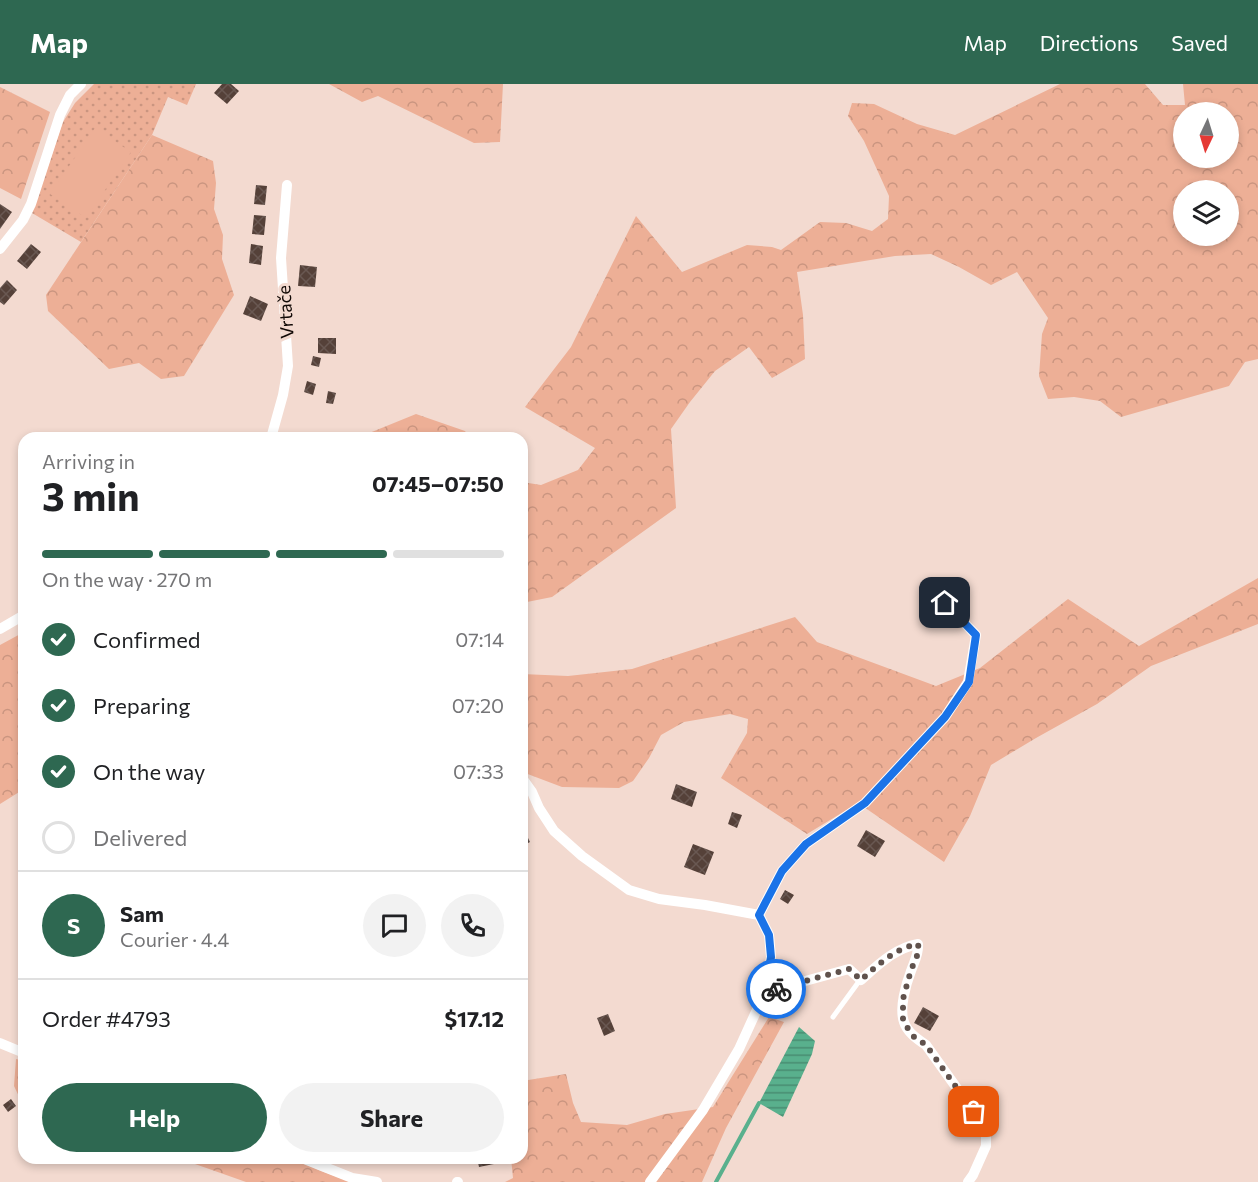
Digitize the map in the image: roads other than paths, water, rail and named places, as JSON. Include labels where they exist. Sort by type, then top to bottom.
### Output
[{"type":"street","points":[[0,249],[23,220],[31,204],[60,115],[69,95],[81,84]]},
{"type":"street","name":"Vrtače","points":[[273,432],[288,366],[281,258],[287,185]]},
{"type":"street","points":[[759,915],[782,871],[806,844],[865,803],[945,717],[969,682],[976,635],[945,603]]},
{"type":"street","points":[[0,629],[18,618]]},
{"type":"street","points":[[528,786],[554,831],[582,856],[629,890],[659,899],[705,904],[759,915]]},
{"type":"street","points":[[650,1182],[703,1110],[739,1049],[765,992],[771,957],[769,935],[759,915]]},
{"type":"street","points":[[765,992],[849,969],[861,980],[884,960],[907,946],[918,944],[919,951],[903,999],[903,1021],[913,1036],[926,1045],[986,1129],[986,1146],[968,1182]]},
{"type":"street","points":[[0,1043],[18,1050]]},
{"type":"street","points":[[317,1164],[352,1178],[377,1182]]},
{"type":"lane","points":[[833,1017],[861,980]]},
{"type":"waterway","points":[[716,1182],[759,1103]]}]
